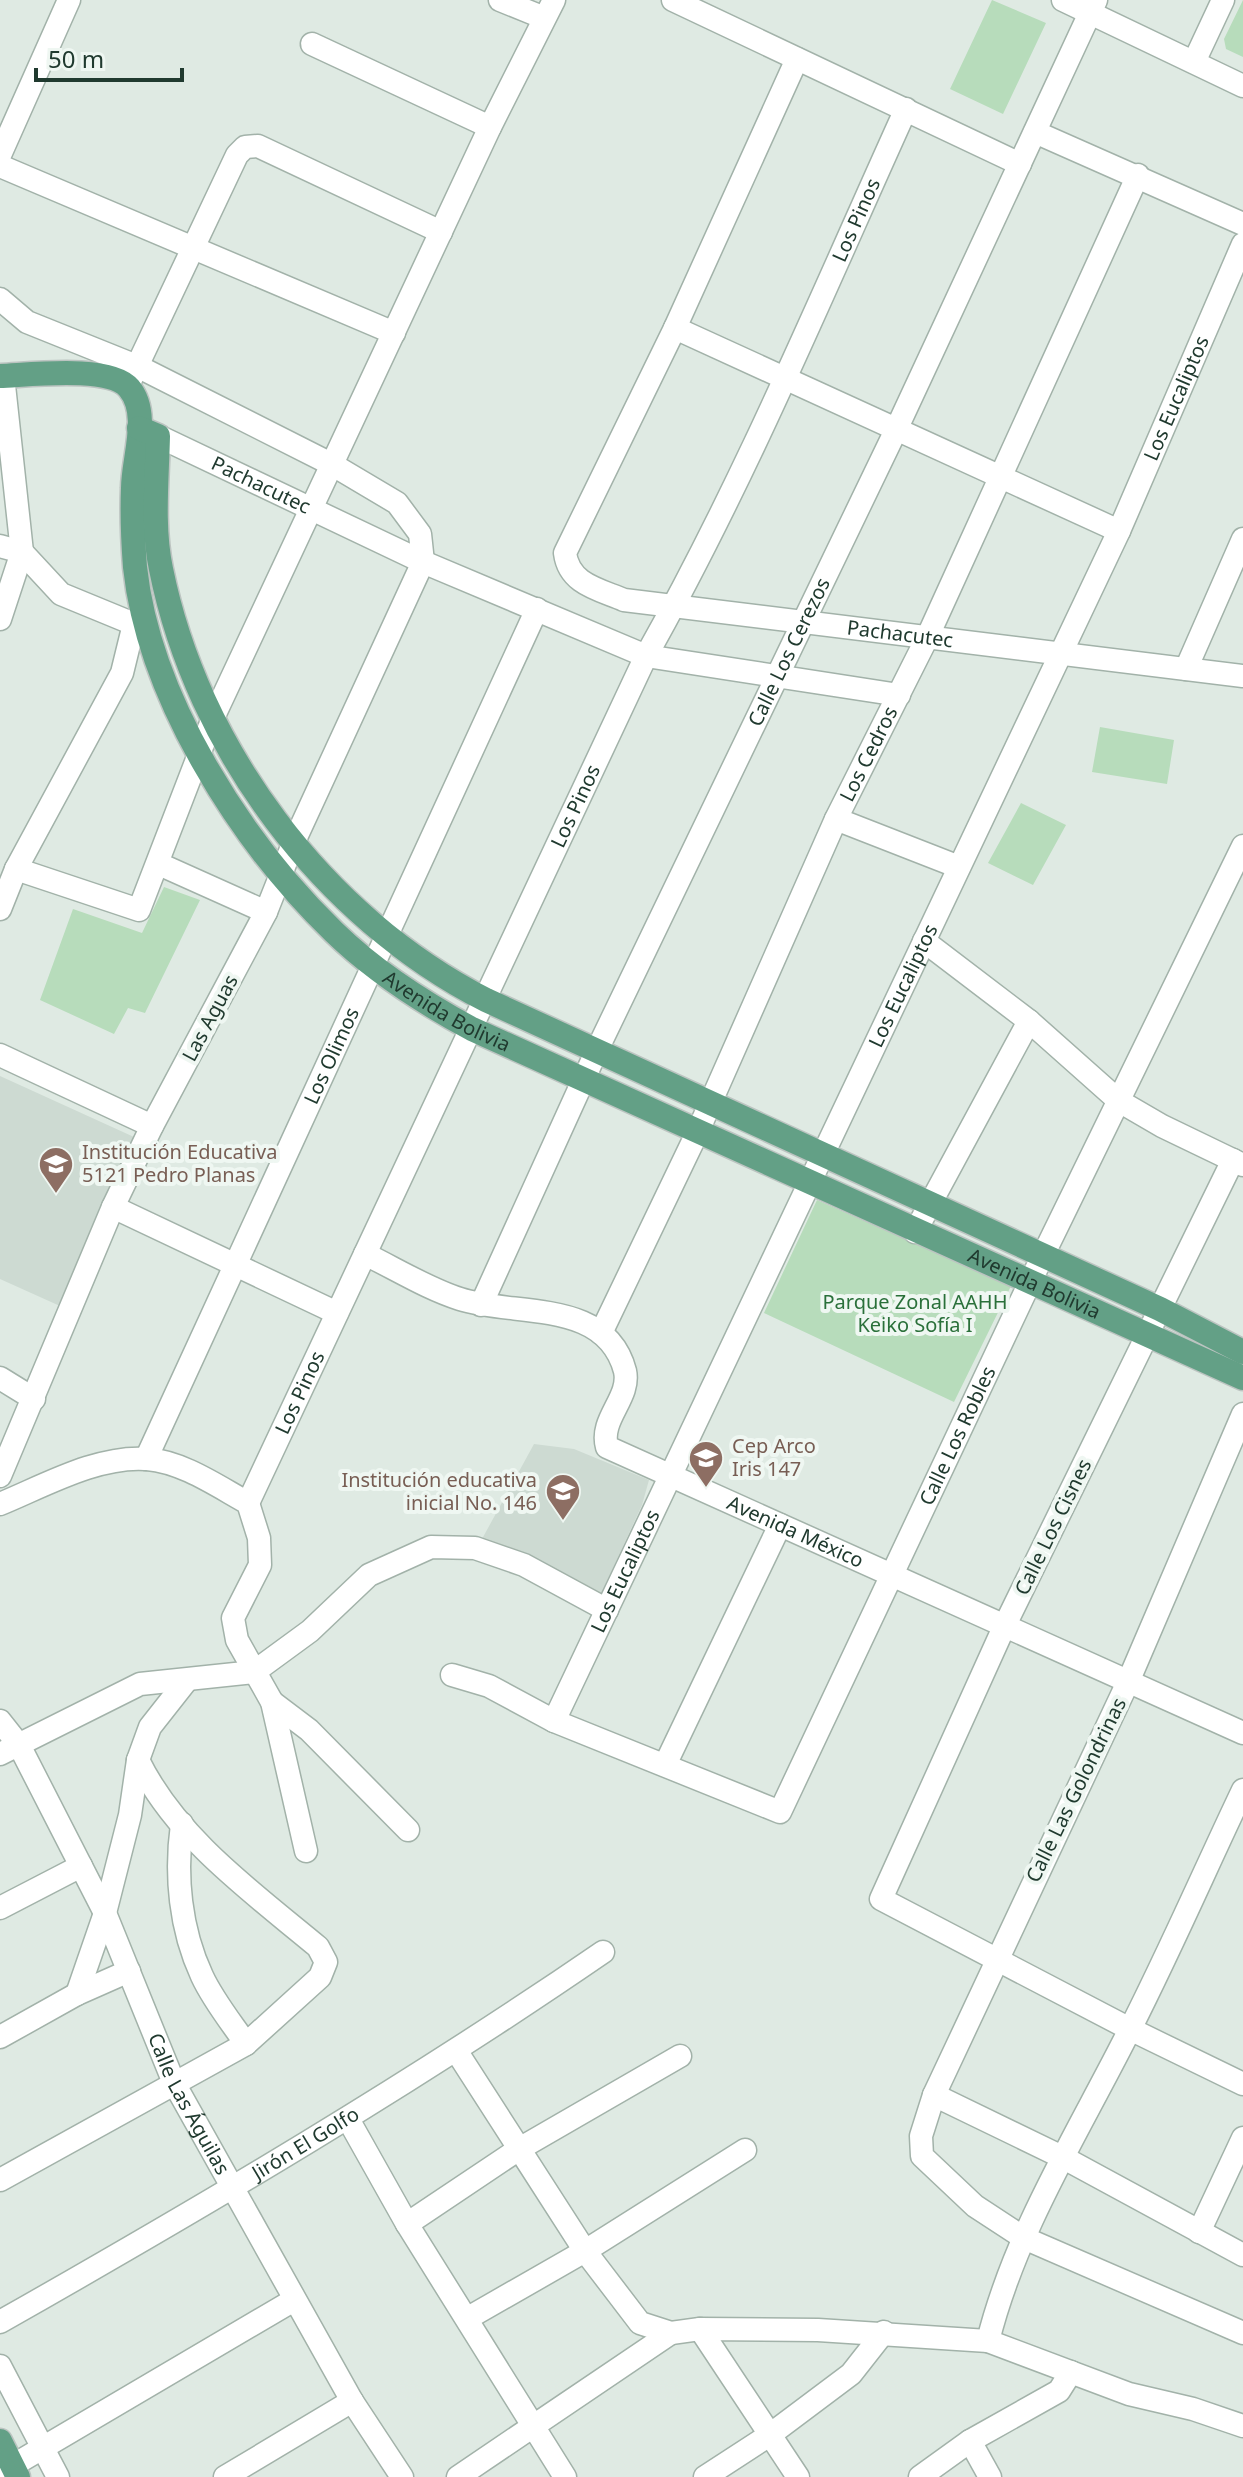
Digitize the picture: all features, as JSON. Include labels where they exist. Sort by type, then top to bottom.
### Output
[{"type":"main road","points":[[2,376],[133,376]]},
{"type":"main road","name":"Avenida Bolivia","points":[[133,376],[139,411],[148,432],[160,566],[181,651],[213,718],[293,844],[385,934],[444,978],[486,1000],[1160,1309],[1243,1352]]},
{"type":"main road","name":"Avenida Bolivia","points":[[148,432],[133,487],[139,622],[166,686],[199,751],[238,814],[281,872],[334,932],[371,965],[417,999],[472,1029],[1243,1378]]},
{"type":"main road","points":[[0,2441],[10,2472]]},
{"type":"street","points":[[0,155],[69,0]]},
{"type":"street","points":[[16,869],[139,910],[213,718],[548,8],[500,0]]},
{"type":"street","points":[[673,0],[1020,164]]},
{"type":"street","points":[[1063,0],[1093,7],[1243,86]]},
{"type":"street","points":[[1194,62],[1223,0]]},
{"type":"street","name":"Calle Los Cerezos","points":[[481,1305],[597,1050],[896,430],[1093,7]]},
{"type":"street","points":[[312,44],[490,127]]},
{"type":"street","points":[[797,59],[675,328],[896,430],[999,473],[1119,531]]},
{"type":"street","name":"Los Pinos","points":[[248,1503],[646,656],[675,604],[784,378],[906,109]]},
{"type":"street","points":[[1035,132],[1243,224]]},
{"type":"street","points":[[133,376],[237,155],[245,147],[258,146],[441,232]]},
{"type":"street","points":[[0,166],[394,333]]},
{"type":"street","name":"Los Cedros","points":[[601,1333],[698,1131],[836,819],[927,638],[999,473],[1138,175]]},
{"type":"street","name":"Los Eucaliptos","points":[[554,1721],[1119,531],[1243,244]]},
{"type":"street","points":[[0,299],[27,322],[133,376],[333,465],[397,503],[420,534],[423,562]]},
{"type":"street","name":"Pachacutec","points":[[675,328],[565,553],[568,569],[581,582],[624,600],[1243,676]]},
{"type":"street","points":[[0,619],[11,549],[2,376]]},
{"type":"street","name":"Pachacutec","points":[[148,432],[313,507],[423,562],[646,656],[899,695]]},
{"type":"street","points":[[1186,669],[1243,539]]},
{"type":"street","points":[[0,909],[16,869],[122,673],[139,622],[61,594],[11,549]]},
{"type":"street","name":"Las Aguas","points":[[0,1476],[113,1207],[152,1126],[266,912],[293,844],[423,562]]},
{"type":"street","name":"Los Olimos","points":[[146,1459],[537,609]]},
{"type":"street","points":[[836,819],[959,867]]},
{"type":"street","name":"Calle Los Robles","points":[[665,1765],[780,1812],[1030,1282],[1243,846]]},
{"type":"street","points":[[159,864],[266,912]]},
{"type":"street","points":[[924,941],[1029,1021],[1119,1101],[1238,1162]]},
{"type":"street","points":[[915,1232],[1029,1021]]},
{"type":"street","points":[[0,1055],[152,1126]]},
{"type":"street","name":"Calle Los Cisnes","points":[[996,1959],[881,1899],[1004,1627],[1160,1309],[1238,1162]]},
{"type":"street","points":[[113,1207],[337,1313]]},
{"type":"street","points":[[365,1254],[457,1298],[481,1305],[575,1318],[601,1333]]},
{"type":"street","name":"Avenida México","points":[[601,1333],[612,1344],[626,1375],[607,1424],[604,1437],[607,1447],[1243,1733]]},
{"type":"street","points":[[0,1378],[34,1399]]},
{"type":"street","name":"Calle Las Golondrinas","points":[[1024,2238],[975,2206],[922,2156],[920,2145],[934,2095],[1128,1682],[1243,1414]]},
{"type":"street","points":[[0,1504],[88,1469],[146,1459],[179,1467],[248,1503],[259,1538],[260,1565],[233,1618],[237,1640],[272,1702],[306,1851]]},
{"type":"street","points":[[452,1675],[489,1686],[554,1721],[665,1765],[780,1525]]},
{"type":"street","points":[[9,1749],[140,1684],[254,1672],[310,1631],[369,1575],[431,1547],[475,1548],[512,1561],[607,1610]]},
{"type":"street","points":[[77,1994],[105,1913],[130,1815],[138,1760],[150,1727],[187,1680]]},
{"type":"street","points":[[272,1702],[309,1730],[408,1830]]},
{"type":"street","name":"Calle Las Águilas","points":[[0,1721],[9,1749],[81,1866],[105,1913],[174,2083],[352,2401],[402,2477]]},
{"type":"street","points":[[0,2180],[246,2044],[320,1977],[326,1962],[318,1947],[234,1877],[154,1794],[138,1760]]},
{"type":"street","points":[[988,2341],[997,2304],[1024,2238],[1130,2029],[1243,1790]]},
{"type":"street","points":[[182,1824],[176,1866],[188,1938],[202,1977],[246,2044]]},
{"type":"street","points":[[0,1908],[81,1866]]},
{"type":"street","name":"Jirón El Golfo","points":[[0,2322],[232,2191],[457,2052],[603,1952]]},
{"type":"street","points":[[996,1959],[1243,2084]]},
{"type":"street","points":[[0,2037],[77,1994],[129,1971]]},
{"type":"street","points":[[457,2052],[585,2251],[640,2323],[671,2333],[700,2329],[884,2332],[923,2339],[988,2341],[1129,2394],[1193,2409],[1243,2426]]},
{"type":"street","points":[[407,2224],[519,2149],[680,2056]]},
{"type":"street","points":[[934,2095],[1064,2158],[1243,2255]]},
{"type":"street","points":[[348,2119],[407,2224],[565,2477]]},
{"type":"street","points":[[1199,2232],[1243,2138]]},
{"type":"street","points":[[468,2318],[585,2251],[745,2150]]},
{"type":"street","points":[[1024,2238],[1243,2333]]},
{"type":"street","points":[[10,2472],[43,2447],[294,2300]]},
{"type":"street","points":[[700,2329],[798,2477]]},
{"type":"street","points":[[705,2477],[771,2434],[851,2374],[884,2332]]},
{"type":"street","points":[[458,2477],[671,2333]]},
{"type":"street","points":[[0,2366],[58,2477]]},
{"type":"street","points":[[920,2477],[970,2441],[1059,2391],[1071,2372]]},
{"type":"street","points":[[225,2477],[352,2401]]},
{"type":"street","points":[[970,2441],[990,2477]]},
{"type":"shaded area","name":"Institución Educativa 5121 Pedro Planas","points":[[0,1076],[134,1137],[136,1144],[60,1306],[0,1279]]},
{"type":"shaded area","name":"Institución educativa inicial No. 146","points":[[534,1444],[574,1449],[649,1480],[642,1505],[600,1596],[482,1539]]},
{"type":"green space","points":[[992,0],[1046,23],[1003,114],[950,89]]},
{"type":"green space","points":[[1243,0],[1243,57],[1226,49],[1224,39]]},
{"type":"green space","points":[[1100,727],[1174,740],[1167,784],[1092,772]]},
{"type":"green space","points":[[1021,803],[1066,825],[1033,885],[988,863]]},
{"type":"green space","points":[[164,887],[200,900],[145,1013],[128,1008],[114,1034],[40,1000],[73,909],[142,933]]},
{"type":"green space","name":"Parque Zonal AAHH Keiko Sofía I","points":[[817,1200],[1011,1286],[954,1402],[764,1313]]},
{"type":"place","name":"Institución Educativa 5121 Pedro Planas","points":[[56,1195]]},
{"type":"place","name":"Cep Arco Iris 147","points":[[706,1489]]},
{"type":"place","name":"Institución educativa inicial No. 146","points":[[563,1522]]}]
